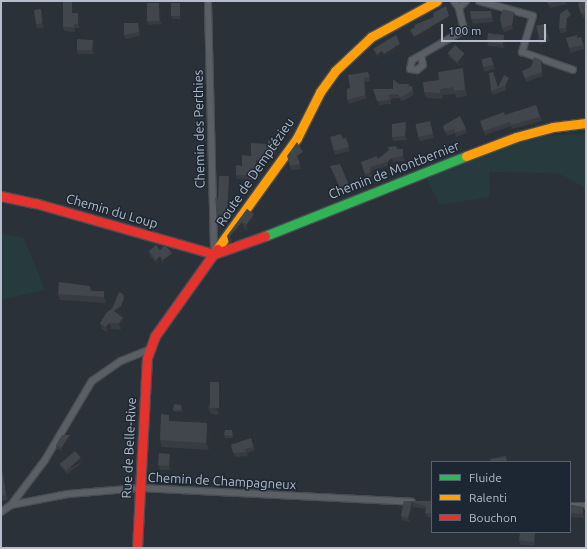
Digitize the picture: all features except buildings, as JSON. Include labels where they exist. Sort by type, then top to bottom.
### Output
[{"type":"street","name":"Route de Demptézieu","points":[[150,349],[163,323],[297,138],[320,92],[335,71],[371,37],[437,1]]},
{"type":"street","points":[[420,55],[464,30],[459,8],[454,1]]},
{"type":"street","points":[[459,8],[466,1]]},
{"type":"street","points":[[479,1],[533,16],[522,52],[573,70]]},
{"type":"street","name":"Chemin des Perthies","points":[[208,4],[214,254]]},
{"type":"street","name":"Chemin de Montbernier","points":[[214,254],[231,250],[337,206],[516,137],[553,126],[586,123]]},
{"type":"street","name":"Chemin du Loup","points":[[1,196],[35,203],[214,254]]},
{"type":"street","points":[[1,512],[12,505],[45,460],[92,382],[121,361],[150,349]]},
{"type":"street","name":"Rue de Belle-Rive","points":[[136,547],[144,389],[150,349]]},
{"type":"street","name":"Chemin de Champagneux","points":[[12,505],[68,494],[140,488],[416,502]]},
{"type":"street","points":[[571,506],[586,506]]},
{"type":"green space","points":[[586,134],[586,188],[558,173],[489,172],[490,197],[440,205],[425,177],[533,136]]},
{"type":"green space","points":[[1,233],[24,238],[45,290],[1,300]]},
{"type":"traffic: fast","points":[[265,236],[466,156]]},
{"type":"traffic: slow","points":[[217,249],[297,138],[320,92],[335,71],[371,37],[437,1]]},
{"type":"traffic: slow","points":[[466,156],[516,137],[553,127],[586,123]]},
{"type":"traffic: jam","points":[[1,196],[35,203],[214,254],[265,236]]},
{"type":"traffic: jam","points":[[137,548],[147,358],[155,336],[217,249]]}]
